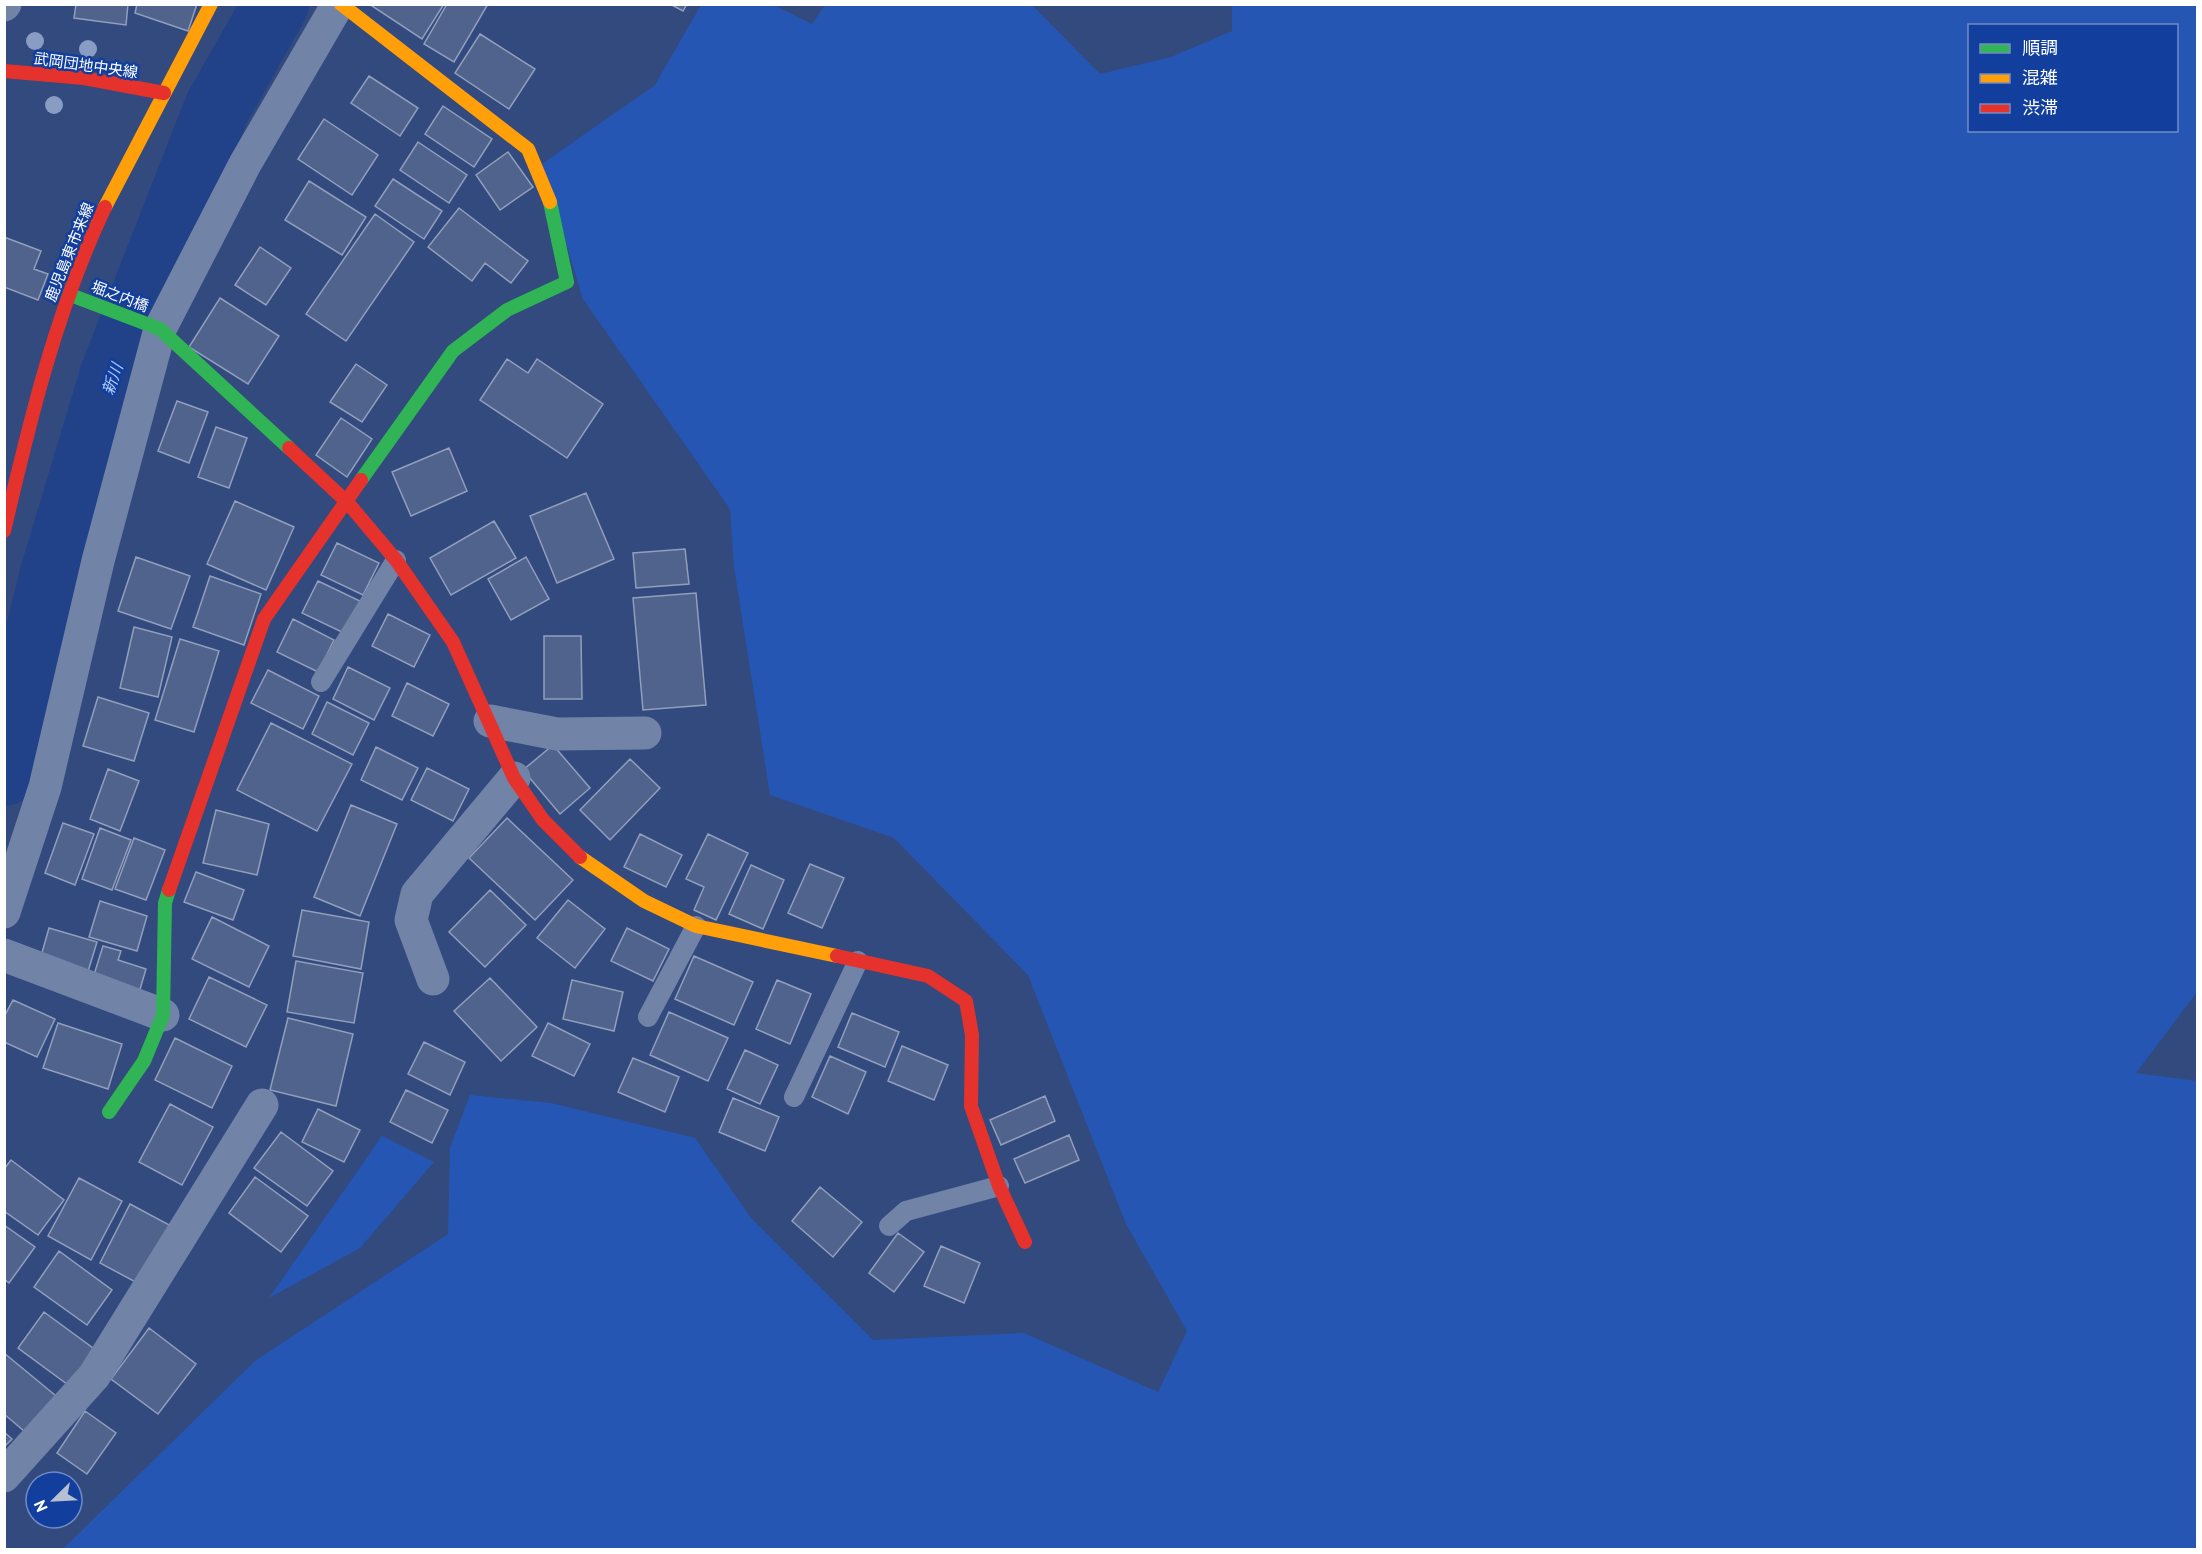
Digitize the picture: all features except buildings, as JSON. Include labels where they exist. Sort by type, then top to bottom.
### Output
[{"type":"street","name":"鹿児島東市来線","points":[[4,531],[36,393],[68,294],[107,201],[211,4]]},
{"type":"street","points":[[4,912],[45,788],[99,561],[160,329],[245,164],[339,4],[528,148],[552,207],[567,282],[507,310],[453,351],[395,430],[348,503],[264,619],[165,903],[163,1016],[144,1061],[109,1112]]},
{"type":"street","name":"武岡団地中央線","points":[[4,71],[84,78],[164,93]]},
{"type":"street","name":"堀之内橋","points":[[68,294],[160,329]]},
{"type":"street","points":[[160,329],[348,503],[396,560],[453,642],[514,778],[543,820],[587,863],[644,901],[696,926],[928,976],[966,1001],[972,1035],[971,1106],[999,1186],[1025,1242]]},
{"type":"street","points":[[490,721],[556,734],[645,733]]},
{"type":"street","points":[[433,979],[411,920],[417,894],[514,778]]},
{"type":"street","points":[[4,955],[163,1016]]},
{"type":"street","points":[[4,1476],[94,1376],[262,1105]]},
{"type":"lane","points":[[321,682],[396,560]]},
{"type":"lane","points":[[648,1017],[696,926]]},
{"type":"lane","points":[[794,1097],[858,961]]},
{"type":"lane","points":[[889,1226],[906,1211],[999,1186]]},
{"type":"shaded area","points":[[701,5],[774,5],[812,24],[825,5],[1032,5],[1100,74],[1171,57],[1232,31],[1232,5],[2197,5],[2197,992],[2136,1073],[2197,1081],[2197,1549],[62,1550],[255,1361],[448,1234],[450,1148],[470,1095],[551,1103],[695,1138],[751,1218],[873,1340],[1024,1333],[1158,1392],[1187,1331],[1126,1224],[1028,975],[894,838],[770,795],[734,567],[730,509],[583,299],[542,164],[655,85]]},
{"type":"shaded area","points":[[382,1136],[434,1162],[360,1248],[269,1298]]},
{"type":"waterway","name":"新川","points":[[4,773],[53,574],[113,374],[217,108],[276,4]]},
{"type":"traffic: fast","points":[[361,480],[453,351],[507,310],[567,282],[550,202]]},
{"type":"traffic: fast","points":[[68,294],[160,329],[289,448]]},
{"type":"traffic: fast","points":[[109,1112],[144,1061],[163,1015],[165,903],[169,890]]},
{"type":"traffic: slow","points":[[105,207],[211,4]]},
{"type":"traffic: slow","points":[[341,4],[528,149],[550,202]]},
{"type":"traffic: slow","points":[[580,857],[644,901],[696,926],[837,956]]},
{"type":"traffic: jam","points":[[4,71],[84,78],[164,93]]},
{"type":"traffic: jam","points":[[4,531],[34,407],[58,326],[105,207]]},
{"type":"traffic: jam","points":[[289,448],[348,503],[396,560],[453,642],[514,778],[543,820],[580,857]]},
{"type":"traffic: jam","points":[[169,890],[264,619],[361,480]]},
{"type":"traffic: jam","points":[[837,956],[928,976],[966,1001],[972,1035],[971,1106],[999,1186],[1025,1242]]}]
